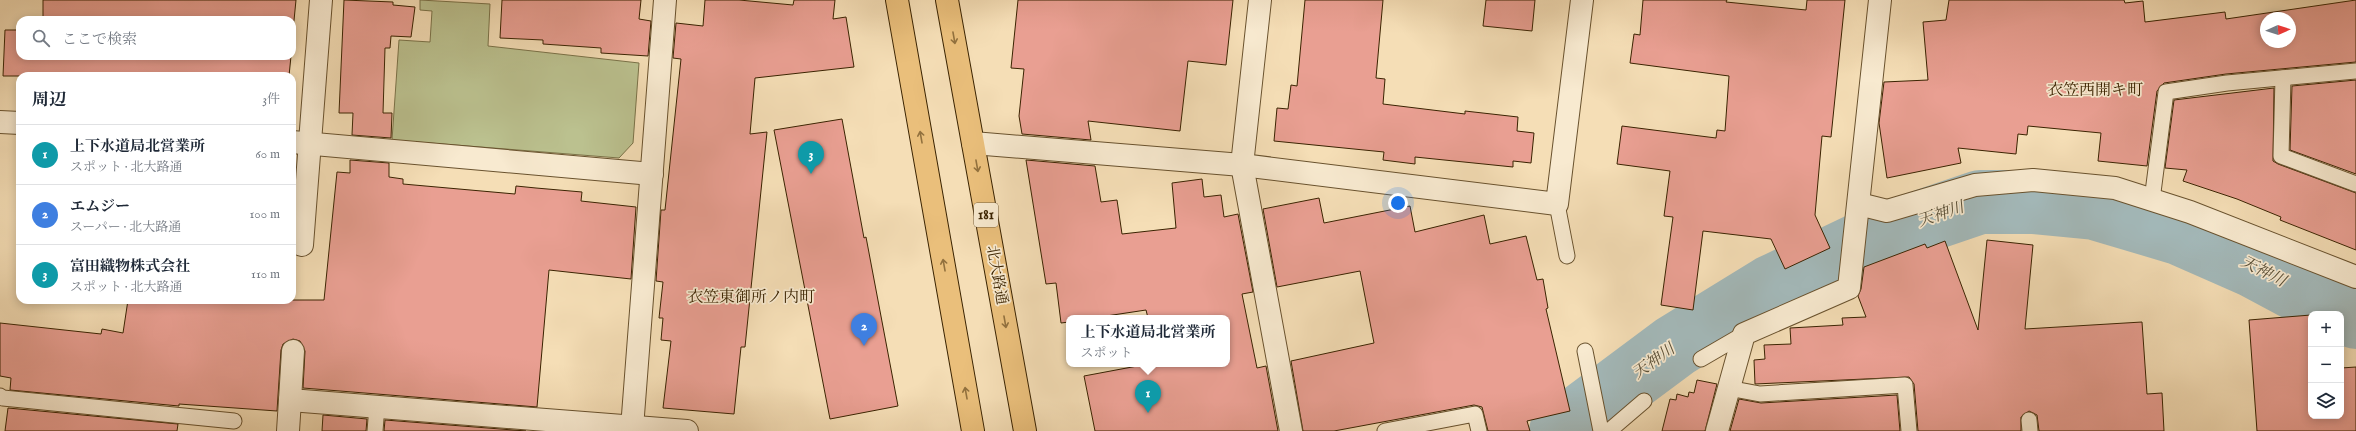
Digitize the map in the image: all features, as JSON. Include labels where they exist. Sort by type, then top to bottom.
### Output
[{"type":"main road","points":[[897,0],[973,431]]},
{"type":"main road","name":"北大路通","points":[[947,0],[1025,431]]},
{"type":"street","points":[[302,245],[301,143],[321,0]]},
{"type":"street","points":[[632,428],[665,0]]},
{"type":"street","points":[[1260,0],[1242,165],[1291,431]]},
{"type":"street","points":[[973,143],[1242,165],[1557,204],[1582,0]]},
{"type":"street","points":[[1717,431],[1744,334],[1849,288],[1852,275],[1880,0]]},
{"type":"street","points":[[0,122],[16,123]]},
{"type":"street","points":[[301,143],[652,174]]},
{"type":"street","points":[[1859,204],[1887,211],[1975,185],[2033,180],[2115,188],[2190,212],[2356,277]]},
{"type":"street","points":[[288,431],[293,351]]},
{"type":"street","points":[[290,400],[632,428],[687,431]]},
{"type":"lane","points":[[2152,200],[2166,92],[2227,83],[2356,71]]},
{"type":"lane","points":[[2283,78],[2282,156],[2356,184]]},
{"type":"lane","points":[[1557,204],[1566,256]]},
{"type":"lane","points":[[1701,359],[1744,334]]},
{"type":"lane","points":[[1585,351],[1593,392],[1603,429],[1644,401]]},
{"type":"lane","points":[[1728,388],[1760,394],[1905,385],[1909,431]]},
{"type":"lane","points":[[0,396],[3,398],[234,421]]},
{"type":"lane","points":[[375,431],[376,406]]},
{"type":"lane","points":[[1385,431],[1475,414],[1479,431]]},
{"type":"green space","points":[[420,0],[490,4],[488,46],[639,63],[633,143],[619,158],[392,140],[399,40],[430,42],[432,11],[420,10]]},
{"type":"building","points":[[43,0],[296,0],[294,16],[43,16]]},
{"type":"building","points":[[344,0],[393,2],[393,5],[415,7],[411,37],[391,36],[390,48],[385,48],[383,113],[392,113],[391,138],[352,135],[353,113],[339,113]]},
{"type":"building","points":[[502,0],[641,0],[639,19],[651,21],[648,56],[601,53],[601,48],[543,44],[543,40],[500,38]]},
{"type":"building","points":[[705,0],[739,0],[793,5],[794,0],[835,0],[833,19],[846,17],[854,67],[755,78],[750,134],[767,132],[745,347],[741,347],[734,414],[663,408],[671,341],[661,340],[663,318],[659,318],[663,282],[656,281],[661,210],[665,210],[681,59],[673,58],[676,23],[703,26]]},
{"type":"building","points":[[1018,0],[1233,0],[1226,65],[1188,61],[1180,131],[1088,121],[1091,140],[1022,134],[1019,116],[1024,69],[1011,68]]},
{"type":"building","points":[[1305,0],[1383,0],[1376,78],[1385,79],[1383,104],[1465,114],[1465,111],[1518,117],[1517,131],[1534,133],[1531,163],[1513,161],[1513,167],[1415,157],[1415,164],[1383,160],[1384,152],[1274,141],[1277,108],[1288,109],[1291,85],[1297,86]]},
{"type":"building","points":[[1486,0],[1535,0],[1532,31],[1483,26]]},
{"type":"building","points":[[1643,0],[1727,0],[1726,2],[1806,10],[1807,0],[1845,0],[1831,137],[1822,136],[1815,215],[1830,248],[1785,269],[1771,239],[1703,231],[1693,310],[1661,305],[1673,217],[1664,216],[1670,171],[1617,164],[1622,126],[1716,138],[1717,130],[1725,131],[1729,76],[1630,63],[1634,34],[1640,35]]},
{"type":"building","points":[[1949,0],[2124,0],[2125,3],[2143,1],[2145,22],[2225,12],[2226,19],[2260,14],[2260,48],[2296,48],[2296,12],[2274,12],[2356,0],[2356,62],[2226,74],[2164,83],[2157,91],[2147,166],[2098,161],[2101,133],[2028,126],[2027,135],[2018,134],[2016,154],[1958,148],[1961,163],[1887,178],[1879,123],[1884,82],[1928,80],[1923,22],[1946,20]]},
{"type":"building","points":[[5,30],[16,30],[16,60],[291,60],[289,72],[16,72],[16,76],[3,76]]},
{"type":"building","points":[[2356,80],[2356,174],[2290,150],[2292,86]]},
{"type":"building","points":[[2274,88],[2273,161],[2356,193],[2356,250],[2280,220],[2281,217],[2237,199],[2183,181],[2187,170],[2165,168],[2174,100]]},
{"type":"building","points":[[842,119],[898,406],[830,419],[774,130]]},
{"type":"building","points":[[350,160],[389,163],[389,177],[403,179],[403,184],[515,194],[516,186],[582,192],[581,201],[636,207],[631,279],[549,270],[537,407],[303,388],[305,351],[300,341],[293,339],[283,344],[281,350],[277,411],[179,404],[179,406],[10,390],[11,378],[0,376],[0,323],[101,334],[102,329],[123,333],[127,304],[296,304],[296,300],[324,300],[337,172],[350,173]]},
{"type":"building","points":[[1026,160],[1095,166],[1101,202],[1117,200],[1122,234],[1176,228],[1172,183],[1202,179],[1204,197],[1221,195],[1224,217],[1238,214],[1253,292],[1242,294],[1257,368],[1266,366],[1278,431],[1095,431],[1084,376],[1132,367],[1230,367],[1230,315],[1147,315],[1146,310],[1113,315],[1066,315],[1066,322],[1061,323],[1056,283],[1046,284]]},
{"type":"building","points":[[1319,198],[1324,223],[1410,206],[1415,232],[1484,215],[1490,244],[1526,236],[1537,280],[1543,279],[1548,308],[1546,309],[1570,411],[1527,421],[1530,431],[1488,431],[1482,407],[1474,405],[1334,431],[1303,431],[1291,361],[1374,343],[1360,271],[1277,287],[1263,209]]},
{"type":"building","points":[[1987,240],[2033,245],[2025,329],[2142,322],[2147,394],[2162,393],[2164,431],[2039,431],[2037,415],[2029,411],[2021,417],[2021,431],[1918,431],[1914,384],[1909,377],[1755,384],[1754,360],[1765,359],[1764,345],[1791,344],[1790,328],[1843,325],[1842,318],[1866,317],[1858,296],[1861,289],[1864,267],[1925,244],[1927,248],[1945,241],[1978,330]]},
{"type":"building","points":[[2308,315],[2308,419],[2344,419],[2344,368],[2356,367],[2356,431],[2257,431],[2249,320]]},
{"type":"building","points":[[1697,380],[1717,384],[1705,431],[1662,431],[1670,399],[1676,400],[1677,394],[1688,397],[1689,392],[1694,393]]},
{"type":"building","points":[[1897,395],[1900,431],[1730,431],[1739,399],[1761,403]]},
{"type":"building","points":[[8,408],[178,424],[177,431],[5,431]]},
{"type":"building","points":[[323,415],[367,419],[366,431],[322,431]]},
{"type":"building","points":[[385,420],[526,431],[384,431]]},
{"type":"waterway","name":"天神川","points":[[1561,431],[1675,346],[1771,287],[1874,238],[1980,202],[2033,202],[2095,208],[2179,233],[2254,266],[2327,305],[2356,317]]},
{"type":"place","name":"富田織物株式会社","points":[[811,174]]},
{"type":"place","name":"エムジー","points":[[864,346]]},
{"type":"place","name":"上下水道局北営業所","points":[[1148,413]]},
{"type":"district","name":"衣笠西開キ町","points":[[2095,91]]},
{"type":"district","name":"衣笠東御所ノ内町","points":[[751,298]]}]
